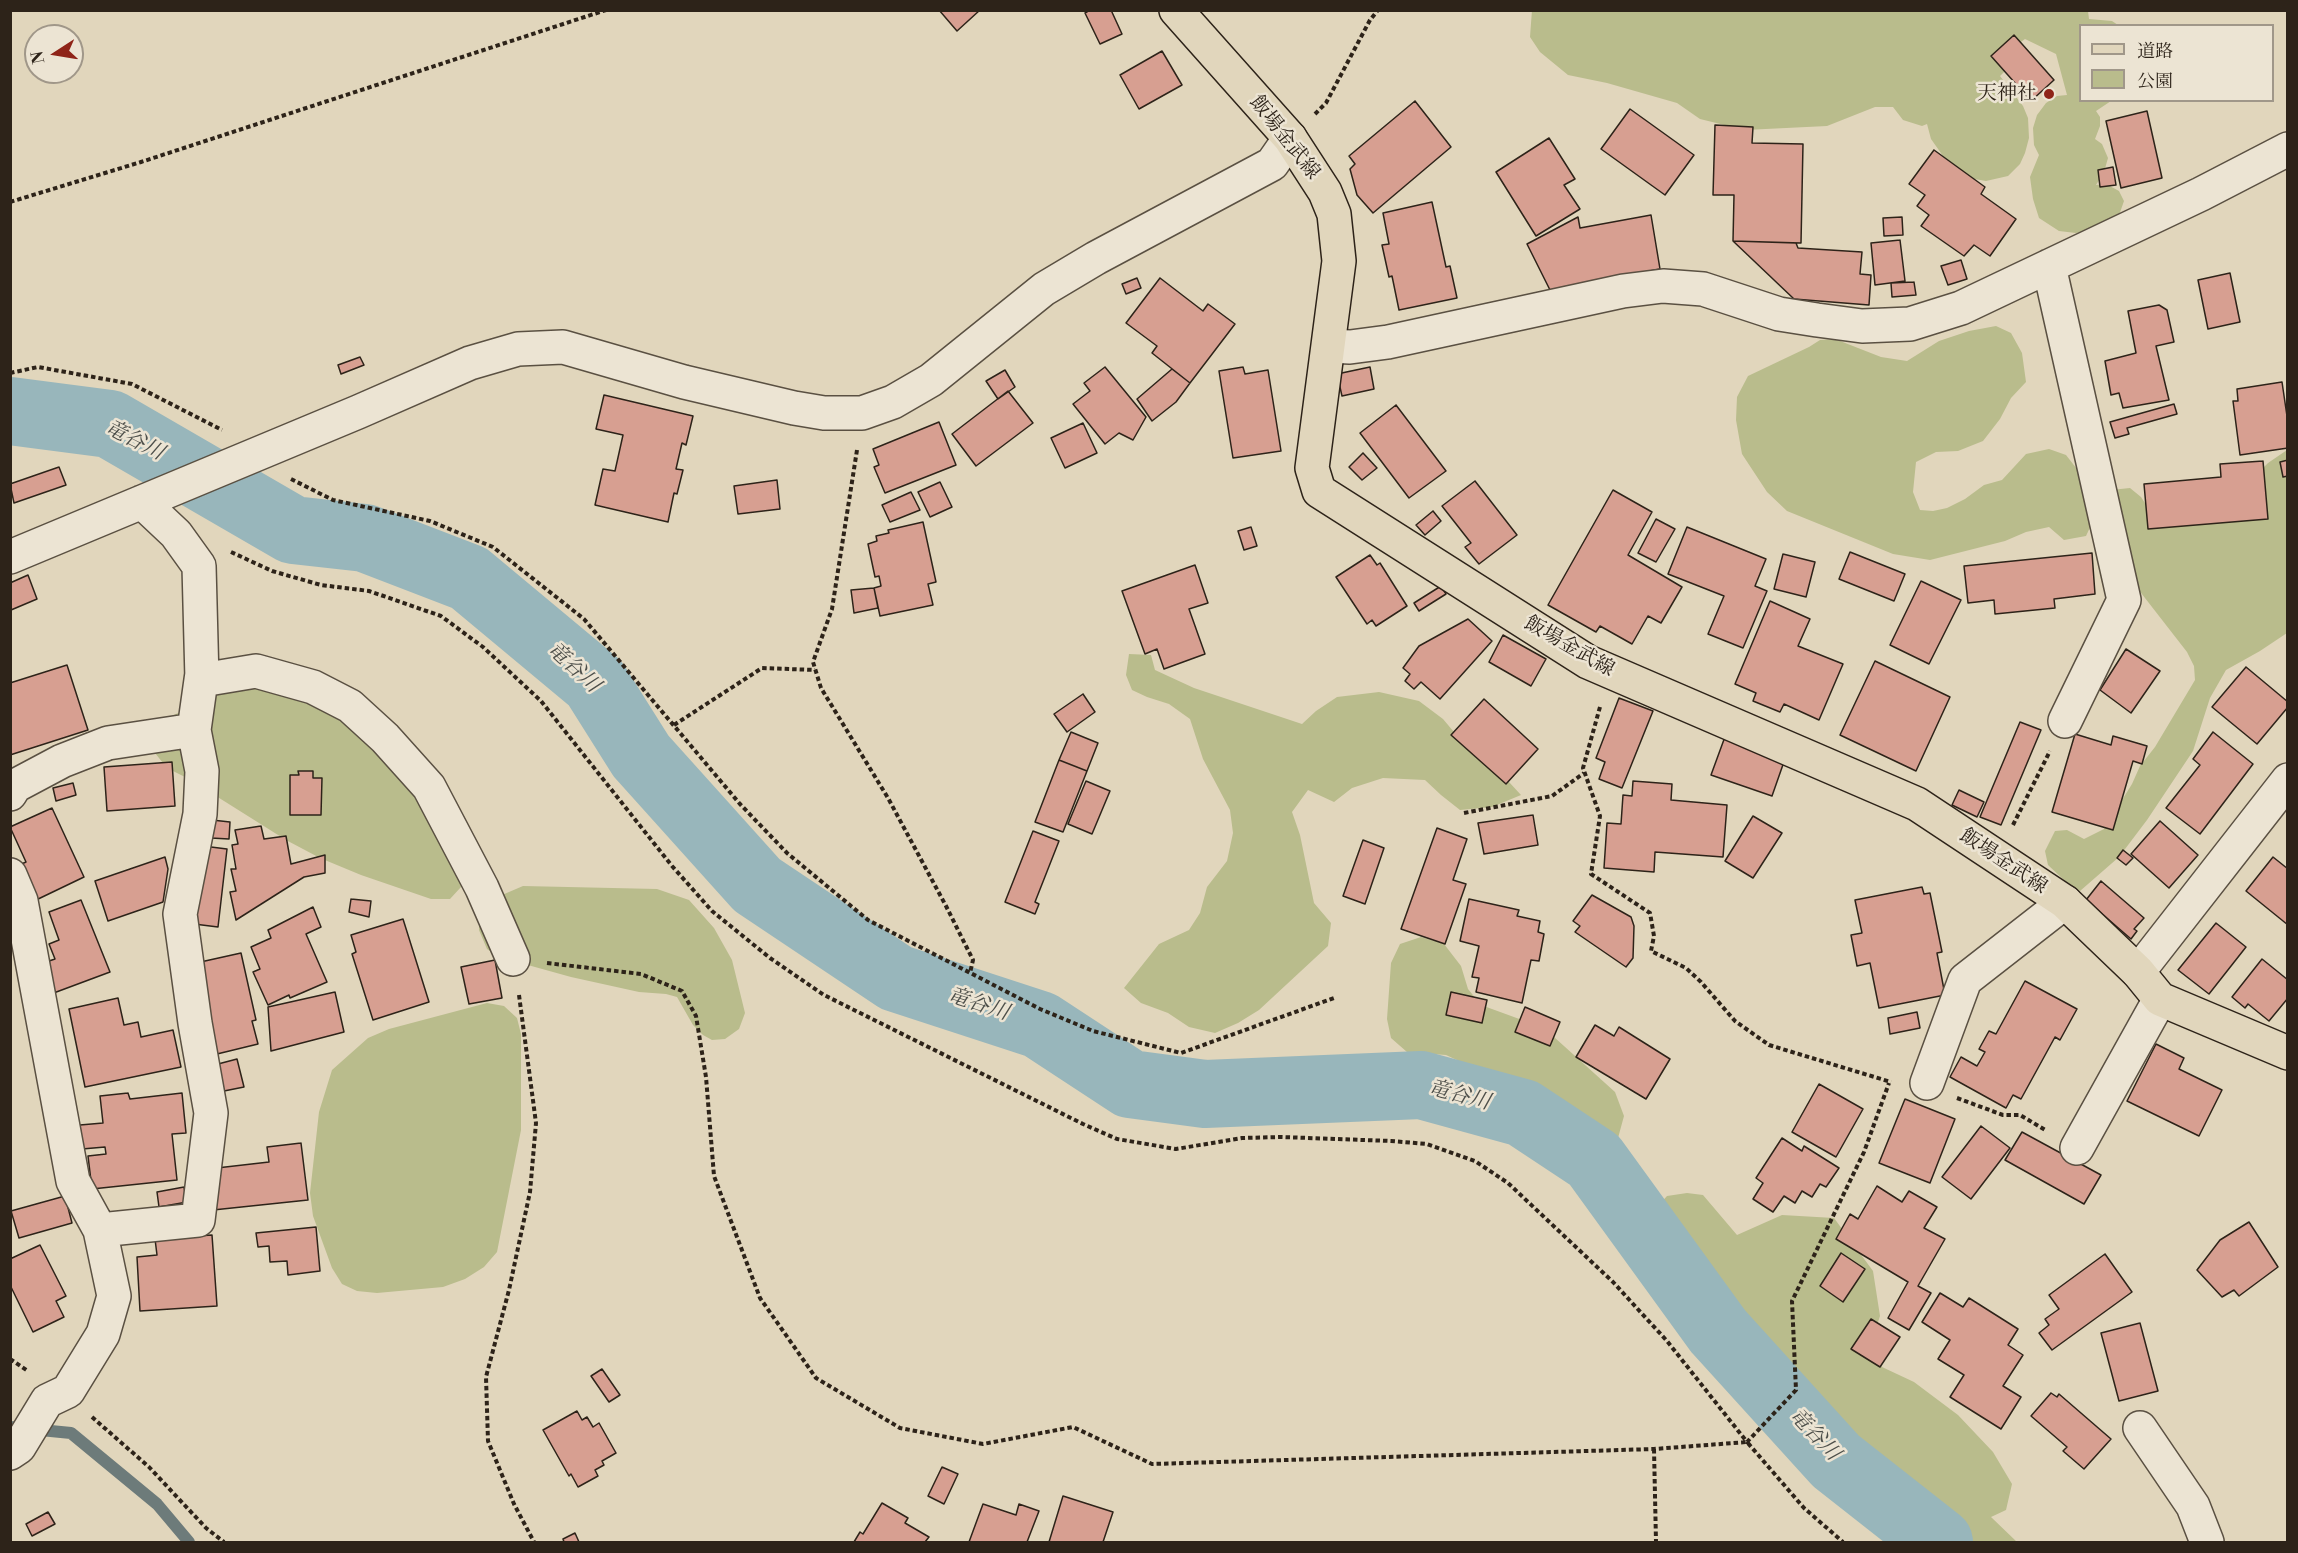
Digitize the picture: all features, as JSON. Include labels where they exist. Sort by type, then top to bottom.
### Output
[{"type":"main road","name":"飯場金武線","points":[[1176,10],[1290,138],[1325,192],[1334,214],[1338,261],[1312,468],[1319,491],[1578,656],[1609,672],[1917,804],[2065,902],[2138,972],[2160,999],[2288,1053]]},
{"type":"street","points":[[10,557],[470,363],[518,349],[563,347],[684,382],[794,408],[824,413],[862,413],[894,402],[931,380],[1044,289],[1096,258],[1272,164],[1290,138]]},
{"type":"street","points":[[1329,346],[1350,347],[1388,342],[1623,291],[1663,286],[1703,289],[1779,314],[1817,320],[1862,326],[1910,324],[1961,308],[2201,194],[2288,149]]},
{"type":"street","points":[[2049,266],[2124,600],[2065,721]]},
{"type":"street","points":[[152,498],[199,566],[202,680],[256,671],[313,687],[350,706],[385,738],[429,788],[482,888],[513,959]]},
{"type":"street","points":[[100,1230],[198,1221],[211,1113],[195,1023],[180,914],[200,814],[202,771],[194,730],[202,673]]},
{"type":"street","points":[[10,794],[15,786],[62,761],[108,743],[194,730]]},
{"type":"street","points":[[2138,972],[2288,780]]},
{"type":"street","points":[[10,875],[21,901],[73,1181],[100,1230],[114,1296],[102,1334],[68,1392],[53,1398],[15,1450]]},
{"type":"street","points":[[1927,1083],[1965,980],[2065,902]]},
{"type":"street","points":[[2077,1148],[2160,999]]},
{"type":"street","points":[[2140,1428],[2193,1506],[2207,1542]]},
{"type":"path","points":[[10,202],[141,162],[606,10]]},
{"type":"path","points":[[1290,138],[1326,103],[1370,20],[1378,10]]},
{"type":"path","points":[[10,373],[38,368],[132,384],[260,452],[293,481],[333,500],[430,521],[493,547],[584,619],[740,804],[787,854],[868,920],[1040,1009],[1093,1031],[1181,1053],[1334,998]]},
{"type":"path","points":[[862,413],[832,609],[813,662],[821,688],[888,798],[946,906],[973,960],[970,973]]},
{"type":"path","points":[[189,552],[206,543],[272,572],[321,585],[369,591],[441,616],[483,647],[541,701],[672,866],[712,911],[770,958],[824,996],[1083,1124],[1117,1138],[1176,1149],[1242,1138],[1391,1141],[1427,1144],[1475,1161],[1508,1183],[1613,1282],[1667,1341],[1804,1508],[1843,1542]]},
{"type":"path","points":[[674,725],[762,668],[816,670]]},
{"type":"path","points":[[1609,672],[1583,768],[1600,816],[1591,874],[1650,914],[1654,936],[1651,951],[1686,968],[1701,981],[1735,1020],[1769,1045],[1890,1082],[1915,1078],[1948,1094],[2003,1115],[2020,1115],[2077,1148]]},
{"type":"path","points":[[1997,858],[2065,721]]},
{"type":"path","points":[[1464,813],[1552,796],[1584,772]]},
{"type":"path","points":[[534,1542],[514,1504],[488,1441],[486,1377],[509,1290],[530,1192],[536,1123],[529,1059],[513,959],[641,974],[682,991],[696,1016],[706,1077],[714,1176],[760,1298],[816,1378],[900,1428],[983,1444],[1073,1427],[1152,1464],[1654,1449],[1748,1441],[1796,1390],[1791,1327],[1792,1301],[1864,1152],[1890,1082]]},
{"type":"path","points":[[10,1359],[53,1398],[98,1421],[149,1467],[206,1528],[224,1542]]},
{"type":"path","points":[[1654,1449],[1656,1542]]},
{"type":"green space","points":[[1532,10],[2088,11],[2089,19],[2112,21],[2116,24],[2079,24],[2079,102],[2110,102],[2096,111],[2100,117],[2100,126],[2095,139],[2102,144],[2108,158],[2104,172],[2096,185],[2106,184],[2119,191],[2124,201],[2118,218],[2101,229],[2076,233],[2059,231],[2039,218],[2030,177],[2039,155],[2034,145],[2033,128],[2037,115],[2046,103],[2057,96],[2067,95],[2056,54],[2025,39],[2011,49],[2006,70],[2000,76],[2023,106],[2028,118],[2029,138],[2025,153],[2020,164],[2008,176],[1986,181],[1963,177],[1931,139],[1927,124],[1922,126],[1903,120],[1893,107],[1875,107],[1827,126],[1745,130],[1700,119],[1677,103],[1607,83],[1568,75],[1540,52],[1530,37]]},
{"type":"green space","points":[[1996,326],[2011,333],[2022,353],[2026,382],[2011,398],[2000,419],[1983,441],[1958,451],[1936,452],[1916,462],[1913,492],[1920,510],[1933,511],[1947,508],[1965,499],[1984,485],[2002,480],[2026,454],[2049,449],[2066,455],[2080,473],[2093,521],[2086,536],[2064,540],[2049,527],[1930,560],[1893,554],[1787,511],[1767,492],[1742,454],[1736,420],[1737,397],[1748,376],[1820,340],[1835,339],[1881,357],[1907,361],[1939,341],[1969,331]]},
{"type":"green space","points":[[2287,450],[2287,633],[2226,670],[2210,698],[2193,751],[2119,857],[2080,891],[2066,882],[2048,865],[2045,851],[2055,831],[2067,830],[2084,839],[2104,829],[2132,784],[2140,766],[2155,747],[2195,680],[2194,666],[2187,652],[2138,589],[2111,490],[2130,488],[2141,497],[2152,514],[2259,472]]},
{"type":"green space","points":[[1129,654],[1151,655],[1155,670],[1194,688],[1302,724],[1337,697],[1379,692],[1419,701],[1443,719],[1469,750],[1497,769],[1521,795],[1492,807],[1460,810],[1425,780],[1383,778],[1352,788],[1334,802],[1308,790],[1292,812],[1300,835],[1314,903],[1331,923],[1328,946],[1259,1010],[1238,1023],[1215,1033],[1189,1027],[1168,1013],[1141,1003],[1124,988],[1159,944],[1189,930],[1200,913],[1207,887],[1227,861],[1233,833],[1230,810],[1203,759],[1190,719],[1169,704],[1132,690],[1126,675]]},
{"type":"green space","points":[[244,685],[292,694],[329,711],[378,751],[418,797],[459,871],[461,887],[450,899],[431,899],[320,858],[167,768],[151,748],[161,721],[225,691]]},
{"type":"green space","points":[[523,886],[657,889],[689,900],[714,928],[732,960],[745,1013],[739,1029],[725,1039],[712,1040],[693,1025],[677,997],[639,992],[571,977],[499,957],[487,949],[479,930],[479,919],[502,895]]},
{"type":"green space","points":[[1421,937],[1444,944],[1461,966],[1468,989],[1481,1005],[1544,1028],[1615,1092],[1624,1116],[1618,1138],[1599,1144],[1580,1139],[1487,1074],[1446,1055],[1407,1052],[1391,1038],[1387,1019],[1391,963],[1400,944]]},
{"type":"green space","points":[[487,1003],[504,1006],[517,1018],[521,1034],[521,1130],[497,1252],[484,1267],[465,1279],[443,1287],[377,1293],[357,1291],[342,1284],[332,1268],[313,1216],[310,1193],[319,1112],[332,1070],[368,1038],[389,1029]]},
{"type":"green space","points":[[1687,1193],[1703,1195],[1737,1235],[1782,1215],[1834,1218],[1873,1271],[1880,1316],[1871,1343],[1882,1367],[1914,1382],[1958,1415],[1993,1452],[2012,1484],[2006,1510],[1991,1517],[2017,1542],[1902,1542],[1857,1497],[1684,1302],[1664,1272],[1654,1228],[1656,1208],[1667,1196]]},
{"type":"building","points":[[939,10],[980,10],[957,31]]},
{"type":"building","points":[[1090,10],[1111,10],[1122,34],[1100,44],[1085,13]]},
{"type":"building","points":[[2014,35],[2054,80],[2031,101],[1991,56]]},
{"type":"building","points":[[1162,51],[1182,85],[1139,109],[1120,75]]},
{"type":"building","points":[[1415,101],[1451,147],[1373,213],[1357,195],[1350,169],[1355,164],[1349,156]]},
{"type":"building","points":[[1630,109],[1694,155],[1665,195],[1601,149]]},
{"type":"building","points":[[2147,111],[2162,178],[2121,188],[2106,121]]},
{"type":"building","points":[[1715,125],[1753,127],[1752,143],[1803,144],[1801,243],[1733,241],[1734,195],[1713,195]]},
{"type":"building","points":[[1549,138],[1575,179],[1564,185],[1580,209],[1536,236],[1496,172]]},
{"type":"building","points":[[1934,150],[1985,187],[1981,194],[2016,219],[1990,256],[1974,245],[1964,256],[1921,226],[1929,215],[1917,206],[1925,195],[1909,184]]},
{"type":"building","points":[[2113,167],[2116,185],[2100,187],[2098,170]]},
{"type":"building","points":[[1432,202],[1446,267],[1450,266],[1457,298],[1399,310],[1392,276],[1389,277],[1382,245],[1389,244],[1383,213]]},
{"type":"building","points":[[1651,215],[1660,269],[1550,290],[1527,244],[1578,217],[1580,228]]},
{"type":"building","points":[[1902,217],[1903,235],[1884,236],[1883,218]]},
{"type":"building","points":[[1900,240],[1905,281],[1875,285],[1871,243]]},
{"type":"building","points":[[1733,241],[1796,243],[1798,248],[1862,252],[1860,274],[1871,275],[1869,305],[1794,299]]},
{"type":"building","points":[[1961,260],[1967,279],[1948,285],[1941,266]]},
{"type":"building","points":[[2230,273],[2240,322],[2208,329],[2198,280]]},
{"type":"building","points":[[1137,278],[1141,288],[1126,294],[1122,284]]},
{"type":"building","points":[[1160,278],[1203,311],[1208,304],[1235,324],[1190,383],[1152,353],[1157,346],[1126,323]]},
{"type":"building","points":[[1914,282],[1916,295],[1892,297],[1891,283]]},
{"type":"building","points":[[2159,305],[2167,310],[2174,342],[2156,346],[2169,400],[2123,408],[2119,393],[2111,395],[2105,361],[2136,353],[2128,311]]},
{"type":"building","points":[[360,357],[364,365],[341,374],[338,365]]},
{"type":"building","points":[[1105,367],[1146,417],[1133,440],[1119,433],[1105,444],[1073,404],[1090,391],[1084,383]]},
{"type":"building","points":[[1243,367],[1245,374],[1268,370],[1281,451],[1233,458],[1219,371]]},
{"type":"building","points":[[1370,367],[1374,389],[1342,396],[1337,374]]},
{"type":"building","points":[[1172,369],[1190,383],[1176,402],[1152,421],[1137,399]]},
{"type":"building","points":[[1005,370],[1015,387],[998,399],[986,381]]},
{"type":"building","points":[[2282,382],[2288,423],[2288,448],[2240,455],[2233,401],[2238,401],[2237,389]]},
{"type":"building","points":[[1008,391],[1033,423],[976,466],[952,434]]},
{"type":"building","points":[[604,395],[693,416],[686,445],[682,443],[676,469],[683,470],[677,494],[674,493],[668,522],[595,505],[603,469],[615,471],[623,435],[596,429]]},
{"type":"building","points":[[2174,404],[2177,414],[2127,428],[2129,434],[2115,438],[2110,422]]},
{"type":"building","points":[[1396,405],[1446,471],[1409,498],[1360,433]]},
{"type":"building","points":[[939,422],[956,465],[885,493],[874,467],[879,465],[873,449]]},
{"type":"building","points":[[1083,423],[1097,453],[1065,468],[1051,438]]},
{"type":"building","points":[[1363,453],[1377,468],[1362,480],[1349,467]]},
{"type":"building","points":[[2288,460],[2288,476],[2283,477],[2280,462]]},
{"type":"building","points":[[2263,461],[2268,519],[2148,529],[2144,484],[2221,477],[2220,464]]},
{"type":"building","points":[[59,467],[66,485],[14,503],[10,484]]},
{"type":"building","points":[[777,480],[780,509],[738,514],[734,486]]},
{"type":"building","points":[[1475,481],[1517,535],[1479,564],[1465,547],[1471,543],[1442,506]]},
{"type":"building","points":[[940,482],[952,507],[930,517],[918,492]]},
{"type":"building","points":[[1613,490],[1652,512],[1628,555],[1682,587],[1661,623],[1648,616],[1632,644],[1600,626],[1596,632],[1548,605]]},
{"type":"building","points":[[911,492],[920,510],[890,522],[882,505]]},
{"type":"building","points":[[1433,511],[1441,521],[1425,535],[1416,525]]},
{"type":"building","points":[[1656,519],[1675,529],[1656,562],[1638,553]]},
{"type":"building","points":[[923,522],[936,582],[928,584],[933,605],[880,616],[874,588],[881,586],[879,576],[875,577],[868,544],[877,541],[876,536],[889,533],[888,530]]},
{"type":"building","points":[[1251,527],[1257,546],[1244,550],[1238,531]]},
{"type":"building","points":[[1687,527],[1766,559],[1755,586],[1767,591],[1743,648],[1708,634],[1724,596],[1668,574]]},
{"type":"building","points":[[1850,552],[1905,574],[1894,601],[1839,579]]},
{"type":"building","points":[[2092,553],[2095,594],[2054,599],[2055,608],[1995,614],[1994,600],[1968,603],[1964,566]]},
{"type":"building","points":[[1783,554],[1815,562],[1806,597],[1774,589]]},
{"type":"building","points":[[1370,555],[1377,565],[1380,563],[1407,606],[1376,626],[1372,620],[1367,624],[1336,577]]},
{"type":"building","points":[[1195,565],[1208,603],[1189,609],[1205,654],[1164,669],[1157,649],[1145,654],[1122,591]]},
{"type":"building","points":[[28,575],[37,599],[11,610],[10,583]]},
{"type":"building","points":[[1921,581],[1961,600],[1929,664],[1890,645]]},
{"type":"building","points":[[1441,586],[1446,594],[1419,611],[1414,603]]},
{"type":"building","points":[[874,588],[878,608],[854,613],[851,590]]},
{"type":"building","points":[[1770,601],[1810,619],[1798,646],[1843,664],[1819,720],[1784,704],[1780,712],[1753,701],[1756,693],[1735,684]]},
{"type":"building","points":[[1468,619],[1492,641],[1440,699],[1421,682],[1414,689],[1405,681],[1410,674],[1403,668],[1419,646]]},
{"type":"building","points":[[1503,635],[1546,659],[1531,686],[1489,662]]},
{"type":"building","points":[[2126,649],[2160,671],[2131,713],[2100,690]]},
{"type":"building","points":[[1875,661],[1950,697],[1916,771],[1840,735]]},
{"type":"building","points":[[67,665],[88,730],[10,755],[10,683]]},
{"type":"building","points":[[2246,667],[2288,702],[2288,707],[2257,744],[2212,707]]},
{"type":"building","points":[[1083,694],[1095,712],[1067,732],[1054,714]]},
{"type":"building","points":[[1619,698],[1653,711],[1622,788],[1599,779],[1605,762],[1596,758]]},
{"type":"building","points":[[1484,699],[1538,749],[1506,784],[1451,735]]},
{"type":"building","points":[[2020,722],[2041,730],[2001,825],[1980,817]]},
{"type":"building","points":[[1071,732],[1098,743],[1087,771],[1059,760]]},
{"type":"building","points":[[2213,732],[2253,764],[2200,834],[2166,808],[2200,765],[2193,759]]},
{"type":"building","points":[[1726,734],[1786,756],[1772,796],[1711,775]]},
{"type":"building","points":[[2075,734],[2111,745],[2113,736],[2147,746],[2142,764],[2133,761],[2113,830],[2052,812]]},
{"type":"building","points":[[1059,760],[1087,771],[1063,832],[1035,822]]},
{"type":"building","points":[[172,762],[175,806],[107,811],[104,767]]},
{"type":"building","points":[[298,771],[313,771],[313,778],[322,778],[321,815],[290,815],[290,775],[299,775]]},
{"type":"building","points":[[1086,781],[1110,791],[1092,834],[1068,824]]},
{"type":"building","points":[[1633,781],[1672,784],[1671,800],[1727,805],[1723,857],[1655,852],[1654,872],[1604,868],[1607,823],[1621,824],[1623,795],[1632,796]]},
{"type":"building","points":[[73,783],[76,795],[56,801],[53,788]]},
{"type":"building","points":[[1959,790],[1984,802],[1977,817],[1952,805]]},
{"type":"building","points":[[52,808],[84,877],[34,901],[17,866],[26,862],[10,827]]},
{"type":"building","points":[[1533,815],[1538,845],[1484,854],[1478,823]]},
{"type":"building","points":[[1753,816],[1782,833],[1753,878],[1725,861]]},
{"type":"building","points":[[212,820],[230,822],[229,839],[211,838]]},
{"type":"building","points":[[2160,821],[2198,855],[2169,888],[2131,854]]},
{"type":"building","points":[[261,826],[264,839],[286,836],[291,864],[325,855],[325,873],[304,877],[236,920],[230,892],[236,891],[231,869],[236,869],[232,845],[238,844],[235,830]]},
{"type":"building","points":[[1437,828],[1467,839],[1453,880],[1466,884],[1445,944],[1401,929]]},
{"type":"building","points":[[1033,831],[1059,841],[1035,902],[1039,904],[1035,914],[1005,902]]},
{"type":"building","points":[[1363,840],[1384,848],[1365,904],[1343,896]]},
{"type":"building","points":[[203,846],[227,849],[218,927],[194,924]]},
{"type":"building","points":[[2123,850],[2133,858],[2126,865],[2117,858]]},
{"type":"building","points":[[165,857],[168,869],[163,902],[108,921],[95,881]]},
{"type":"building","points":[[2273,857],[2288,869],[2288,925],[2246,891]]},
{"type":"building","points":[[2101,881],[2144,918],[2134,929],[2137,931],[2131,939],[2086,900]]},
{"type":"building","points":[[1922,887],[1924,894],[1930,893],[1942,952],[1937,953],[1945,995],[1879,1008],[1870,963],[1857,966],[1851,935],[1862,933],[1855,900]]},
{"type":"building","points":[[1592,895],[1631,917],[1634,926],[1633,958],[1626,967],[1575,932],[1580,926],[1573,921]]},
{"type":"building","points":[[351,899],[371,901],[369,917],[349,912]]},
{"type":"building","points":[[1469,899],[1519,910],[1517,916],[1540,921],[1538,932],[1544,934],[1539,961],[1531,960],[1522,1003],[1476,992],[1479,978],[1472,977],[1479,946],[1460,941]]},
{"type":"building","points":[[81,900],[110,972],[51,994],[40,964],[55,959],[49,944],[59,940],[49,912]]},
{"type":"building","points":[[313,907],[321,927],[306,934],[327,982],[268,1005],[253,972],[260,969],[251,947],[271,938],[268,930]]},
{"type":"building","points":[[403,919],[429,1002],[373,1020],[352,954],[356,952],[351,935]]},
{"type":"building","points":[[2216,923],[2246,947],[2209,994],[2178,970]]},
{"type":"building","points":[[241,953],[256,1020],[252,1021],[258,1044],[217,1054],[196,963]]},
{"type":"building","points":[[2262,959],[2288,980],[2288,998],[2269,1021],[2248,1004],[2245,1008],[2232,997]]},
{"type":"building","points":[[495,960],[502,998],[469,1004],[461,967]]},
{"type":"building","points":[[2025,981],[2077,1009],[2060,1040],[2055,1037],[2021,1099],[2013,1095],[2006,1108],[1950,1077],[1961,1057],[1977,1066],[1985,1052],[1979,1049],[1989,1031],[1996,1034]]},
{"type":"building","points":[[335,992],[344,1032],[271,1051],[268,1007]]},
{"type":"building","points":[[1451,992],[1487,1000],[1482,1023],[1446,1015]]},
{"type":"building","points":[[118,998],[124,1025],[138,1022],[141,1037],[173,1030],[181,1067],[85,1087],[69,1009]]},
{"type":"building","points":[[1525,1007],[1560,1022],[1550,1046],[1515,1032]]},
{"type":"building","points":[[1917,1012],[1920,1028],[1890,1034],[1888,1018]]},
{"type":"building","points":[[1595,1025],[1614,1036],[1619,1027],[1670,1059],[1646,1099],[1576,1057]]},
{"type":"building","points":[[2156,1044],[2184,1058],[2179,1069],[2222,1090],[2199,1136],[2127,1101]]},
{"type":"building","points":[[237,1059],[244,1087],[224,1091],[218,1064]]},
{"type":"building","points":[[1819,1084],[1863,1109],[1836,1157],[1792,1132]]},
{"type":"building","points":[[128,1093],[130,1099],[182,1093],[186,1133],[172,1134],[177,1180],[92,1189],[88,1156],[106,1154],[105,1147],[82,1149],[80,1125],[103,1123],[100,1096]]},
{"type":"building","points":[[1905,1099],[1955,1119],[1930,1183],[1879,1163]]},
{"type":"building","points":[[1981,1126],[2010,1148],[1971,1199],[1942,1177]]},
{"type":"building","points":[[2022,1132],[2101,1175],[2084,1204],[2005,1160]]},
{"type":"building","points":[[1782,1138],[1802,1151],[1804,1146],[1839,1168],[1826,1187],[1820,1184],[1812,1197],[1802,1191],[1795,1203],[1784,1196],[1773,1212],[1753,1199],[1763,1183],[1756,1178]]},
{"type":"building","points":[[301,1143],[308,1200],[213,1210],[208,1169],[269,1162],[267,1147]]},
{"type":"building","points":[[1877,1186],[1902,1202],[1909,1191],[1937,1207],[1924,1228],[1945,1239],[1918,1286],[1931,1293],[1909,1330],[1888,1318],[1908,1282],[1836,1239],[1850,1214],[1858,1219]]},
{"type":"building","points":[[184,1187],[187,1202],[159,1207],[157,1192]]},
{"type":"building","points":[[65,1196],[72,1223],[19,1238],[11,1211]]},
{"type":"building","points":[[2249,1222],[2278,1267],[2239,1296],[2234,1290],[2222,1297],[2197,1270],[2220,1240]]},
{"type":"building","points":[[316,1227],[320,1271],[288,1275],[287,1261],[270,1262],[269,1246],[258,1247],[256,1233]]},
{"type":"building","points":[[212,1235],[217,1306],[140,1311],[137,1257],[157,1255],[155,1239]]},
{"type":"building","points":[[40,1245],[66,1296],[56,1301],[64,1317],[33,1332],[10,1285],[10,1259]]},
{"type":"building","points":[[1841,1253],[1865,1269],[1843,1302],[1820,1286]]},
{"type":"building","points":[[2105,1254],[2132,1292],[2052,1350],[2039,1333],[2049,1325],[2045,1319],[2059,1309],[2049,1295]]},
{"type":"building","points":[[1940,1293],[1963,1307],[1969,1298],[2018,1329],[2008,1345],[2023,1355],[2003,1386],[2021,1397],[2001,1429],[1950,1397],[1964,1375],[1938,1359],[1950,1340],[1922,1322]]},
{"type":"building","points":[[1871,1319],[1900,1337],[1880,1367],[1851,1349]]},
{"type":"building","points":[[2140,1323],[2158,1391],[2119,1401],[2101,1333]]},
{"type":"building","points":[[602,1369],[620,1395],[609,1402],[591,1376]]},
{"type":"building","points":[[2051,1393],[2057,1397],[2059,1394],[2111,1439],[2084,1469],[2063,1451],[2067,1447],[2031,1416]]},
{"type":"building","points":[[577,1411],[582,1420],[587,1417],[593,1427],[599,1423],[616,1453],[602,1461],[604,1465],[595,1470],[598,1476],[578,1487],[571,1474],[569,1476],[543,1430]]},
{"type":"building","points":[[942,1467],[958,1474],[944,1504],[928,1496]]},
{"type":"building","points":[[1063,1496],[1113,1512],[1103,1542],[1049,1542]]},
{"type":"building","points":[[882,1503],[908,1518],[905,1523],[929,1537],[925,1542],[854,1542],[860,1532],[863,1534]]},
{"type":"building","points":[[983,1504],[1016,1515],[1019,1504],[1039,1511],[1027,1542],[969,1542]]},
{"type":"building","points":[[48,1512],[55,1524],[32,1536],[26,1524]]},
{"type":"building","points":[[575,1533],[579,1542],[564,1542],[563,1539]]},
{"type":"waterway","name":"竜谷川","points":[[10,411],[110,424],[293,530],[365,538],[469,578],[595,683],[641,756],[757,885],[896,978],[1040,1025],[1130,1084],[1205,1094],[1421,1085],[1523,1113],[1594,1160],[1718,1331],[1836,1461],[1939,1542]]},
{"type":"waterway","points":[[10,1427],[71,1433],[157,1504],[189,1542]]},
{"type":"place","name":"天神社","points":[[2049,94]]}]
